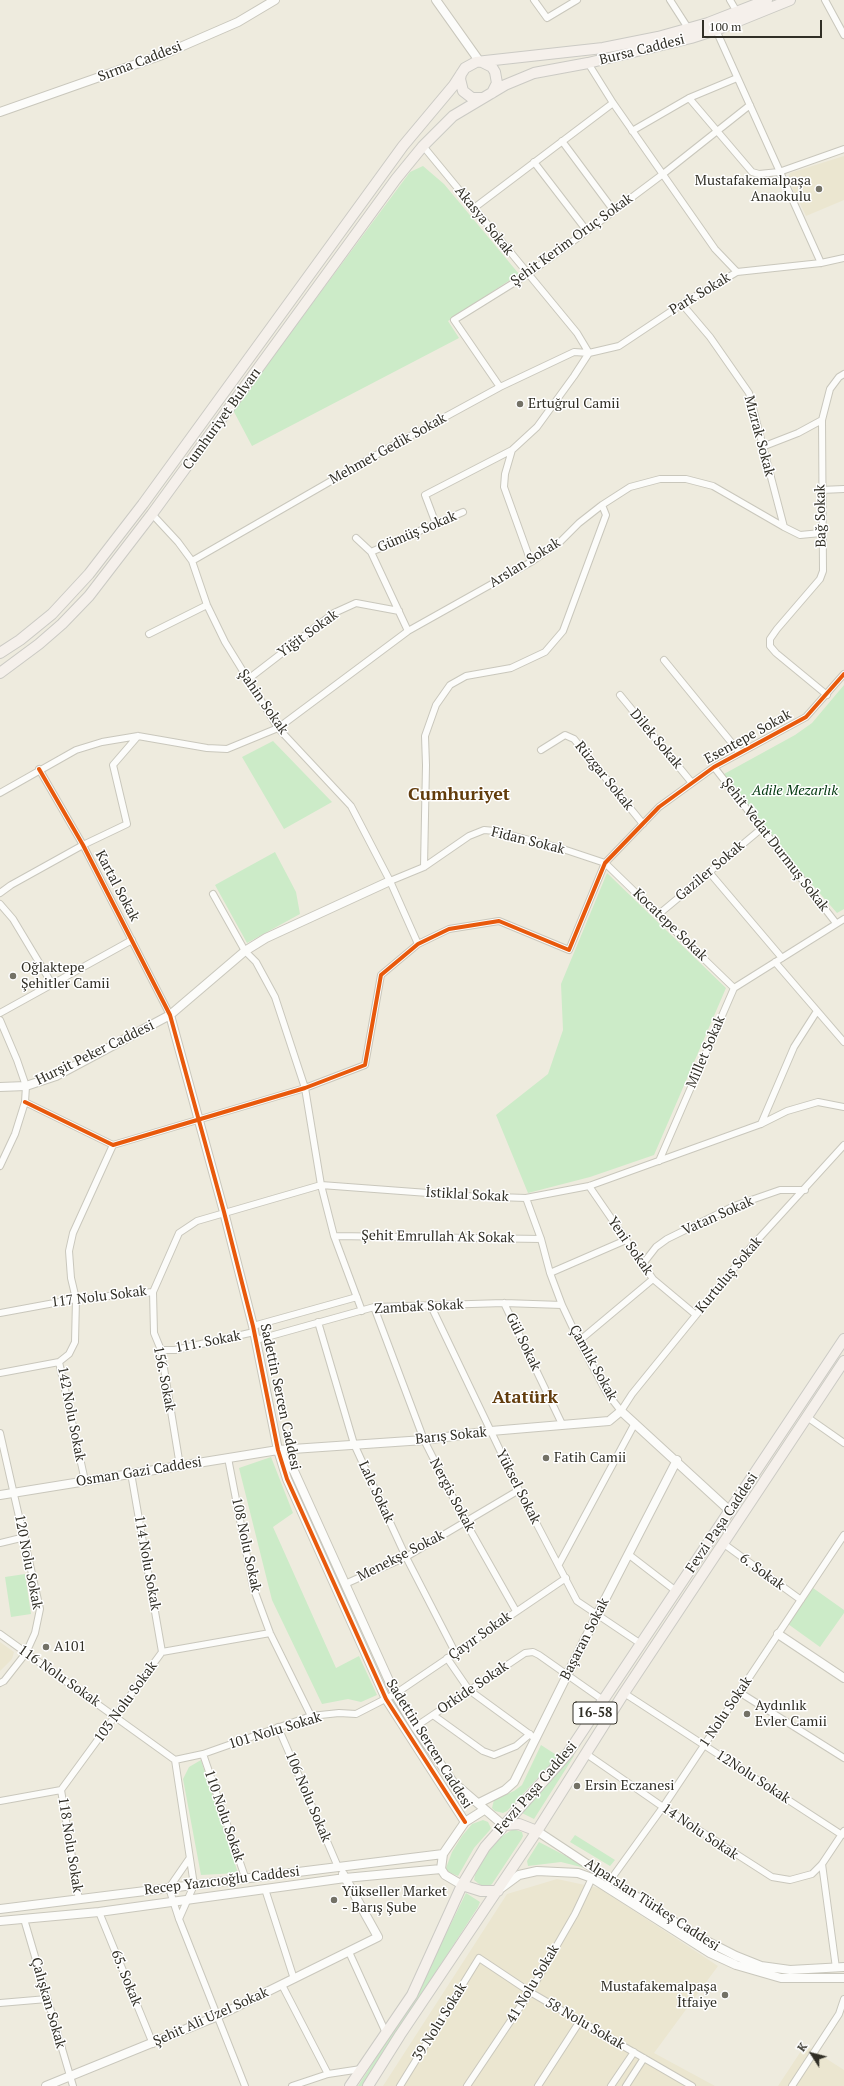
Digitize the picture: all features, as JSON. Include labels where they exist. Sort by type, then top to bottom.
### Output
[{"type":"main road","name":"Bursa Caddesi","points":[[403,146],[454,85],[461,73],[470,64],[603,48],[658,37],[737,12],[767,0]]},
{"type":"main road","name":"Bursa Caddesi","points":[[423,146],[453,116],[505,85],[534,73],[588,63],[661,46],[716,30],[790,0]]},
{"type":"main road","points":[[481,62],[492,68],[497,77],[497,83],[492,93]]},
{"type":"main road","points":[[461,73],[460,80],[463,91],[472,98],[483,98]]},
{"type":"main road","name":"Cumhuriyet Bulvarı","points":[[0,653],[20,640],[52,614],[89,574],[143,504],[403,146]]},
{"type":"main road","name":"Cumhuriyet Bulvarı","points":[[0,673],[39,644],[68,618],[114,566],[396,179],[423,146]]},
{"type":"main road","name":"Fevzi Paşa Caddesi","points":[[350,2086],[412,1995],[462,1885],[485,1847],[568,1753],[844,1339]]},
{"type":"main road","name":"Fevzi Paşa Caddesi","points":[[368,2086],[400,2035],[498,1891],[624,1693],[844,1361]]},
{"type":"main road","points":[[503,1825],[519,1824],[537,1831]]},
{"type":"main road","points":[[462,1885],[481,1891],[498,1891]]},
{"type":"street","name":"Sırma Caddesi","points":[[0,112],[162,55],[238,22],[275,0]]},
{"type":"street","points":[[436,0],[481,62]]},
{"type":"street","points":[[534,0],[547,18],[577,0]]},
{"type":"street","points":[[670,0],[688,28]]},
{"type":"street","points":[[730,0],[737,12]]},
{"type":"street","points":[[825,0],[844,35]]},
{"type":"street","points":[[716,30],[821,263]]},
{"type":"street","points":[[588,63],[632,131],[716,250],[737,272]]},
{"type":"street","points":[[632,131],[689,98],[737,78]]},
{"type":"street","points":[[689,98],[752,172],[759,174],[779,172],[844,149]]},
{"type":"street","points":[[474,208],[613,103]]},
{"type":"street","name":"Şehit Kerim Oruç Sokak","points":[[500,387],[454,320],[528,274],[663,174],[750,105]]},
{"type":"street","points":[[562,141],[614,211]]},
{"type":"street","name":"Akasya Sokak","points":[[423,146],[577,333],[589,353]]},
{"type":"street","points":[[534,162],[587,231]]},
{"type":"street","name":"Park Sokak","points":[[589,353],[619,346],[682,304],[737,272],[821,263],[844,258]]},
{"type":"street","name":"Mızrak Sokak","points":[[682,304],[710,337],[749,393],[784,527]]},
{"type":"street","name":"Mehmet Gedik Sokak","points":[[192,561],[390,447],[500,387],[574,352],[589,353]]},
{"type":"street","points":[[436,524],[424,495],[512,450],[537,427],[589,353]]},
{"type":"street","name":"Bağ Sokak","points":[[827,695],[776,653],[770,646],[770,639],[820,579],[823,571],[821,533],[822,420],[830,389],[839,377],[844,374]]},
{"type":"street","points":[[762,447],[798,433],[822,420]]},
{"type":"street","points":[[512,450],[505,474],[504,487],[531,562]]},
{"type":"street","name":"Arslan Sokak","points":[[0,793],[76,750],[102,742],[138,736],[207,748],[227,749],[278,728],[408,631],[531,562],[559,544],[579,523],[630,487],[660,479],[686,479],[713,486],[784,527]]},
{"type":"street","points":[[821,490],[844,489]]},
{"type":"street","points":[[424,867],[426,765],[425,736],[436,706],[450,685],[466,676],[512,668],[545,652],[563,631],[606,515],[602,506]]},
{"type":"street","name":"Gümüş Sokak","points":[[371,552],[463,512]]},
{"type":"street","name":"Şahin Sokak","points":[[152,514],[178,542],[192,561],[207,605],[225,642],[247,680],[278,728],[351,806],[390,881],[418,944]]},
{"type":"street","points":[[784,527],[800,534],[821,533]]},
{"type":"street","points":[[356,538],[371,552],[408,631]]},
{"type":"street","name":"Yiğit Sokak","points":[[247,680],[334,613],[356,603],[399,611]]},
{"type":"street","points":[[149,634],[207,605]]},
{"type":"street","points":[[664,660],[740,753]]},
{"type":"street","name":"Esentepe Sokak","points":[[605,863],[659,807],[714,767],[806,717],[844,674]]},
{"type":"street","name":"Dilek Sokak","points":[[620,696],[692,783]]},
{"type":"street","points":[[0,893],[11,885],[83,845],[127,824],[113,764],[138,736]]},
{"type":"street","name":"Rüzgar Sokak","points":[[541,750],[565,736],[574,739],[643,824]]},
{"type":"street","name":"Şehit Vedat Durmuş Sokak","points":[[714,767],[836,923]]},
{"type":"street","name":"Kartal Sokak","points":[[40,769],[83,845],[170,1015]]},
{"type":"street","name":"Gaziler Sokak","points":[[659,914],[761,829]]},
{"type":"street","name":"Fidan Sokak","points":[[390,881],[424,867],[469,836],[484,830],[495,831],[560,848],[605,863]]},
{"type":"street","points":[[25,1102],[113,1145],[305,1088],[365,1065],[381,975],[418,944],[449,929],[499,921],[569,950],[605,863]]},
{"type":"street","name":"Kocatepe Sokak","points":[[605,863],[734,988]]},
{"type":"street","points":[[709,872],[782,958]]},
{"type":"street","name":"Hurşit Peker Caddesi","points":[[0,1087],[26,1086],[56,1076],[170,1015],[245,951],[266,938],[390,881]]},
{"type":"street","points":[[213,894],[245,951],[256,962],[275,997],[305,1088],[321,1185],[334,1236],[362,1311]]},
{"type":"street","points":[[0,904],[13,919],[52,984]]},
{"type":"street","points":[[734,988],[844,919]]},
{"type":"street","points":[[0,1013],[132,940]]},
{"type":"street","points":[[775,962],[844,1042]]},
{"type":"street","name":"Millet Sokak","points":[[659,1161],[734,988]]},
{"type":"street","points":[[761,1124],[794,1046],[817,1011]]},
{"type":"street","name":"Sadettin Sercen Caddesi","points":[[170,1015],[224,1212],[255,1333],[278,1450],[287,1480],[386,1699],[465,1822]]},
{"type":"street","points":[[0,1020],[26,1086],[25,1102],[15,1134],[0,1166]]},
{"type":"street","name":"İstiklal Sokak","points":[[321,1185],[468,1196],[526,1198],[589,1186],[761,1124],[788,1111],[818,1102],[844,1107]]},
{"type":"street","name":"142 Nolu Sokak","points":[[85,1481],[59,1362],[69,1354],[75,1342],[76,1298],[71,1278],[69,1251],[73,1233],[113,1145]]},
{"type":"street","name":"Kurtuluş Sokak","points":[[621,1411],[632,1394],[752,1246],[805,1190],[844,1145]]},
{"type":"street","name":"117 Nolu Sokak","points":[[0,1313],[76,1298],[153,1292],[179,1233],[197,1221],[321,1185]]},
{"type":"street","name":"Yeni Sokak","points":[[589,1186],[642,1265],[654,1279],[696,1315]]},
{"type":"street","name":"Vatan Sokak","points":[[642,1265],[656,1247],[667,1239],[734,1206],[780,1190],[805,1190]]},
{"type":"street","name":"Çamlık Sokak","points":[[526,1198],[562,1305],[579,1341],[607,1393],[621,1411],[677,1460],[730,1510]]},
{"type":"street","name":"Şehit Emrullah Ak Sokak","points":[[334,1236],[541,1239]]},
{"type":"street","points":[[550,1273],[626,1240]]},
{"type":"street","points":[[579,1341],[654,1279]]},
{"type":"street","name":"156. Sokak","points":[[153,1292],[154,1332],[161,1350],[180,1466]]},
{"type":"street","name":"Zambak Sokak","points":[[255,1333],[357,1297]]},
{"type":"street","name":"Zambak Sokak","points":[[255,1333],[318,1322],[374,1307],[504,1303],[562,1305]]},
{"type":"street","name":"Gül Sokak","points":[[504,1303],[562,1424]]},
{"type":"street","name":"Yüksel Sokak","points":[[431,1306],[519,1490],[577,1601],[641,1644]]},
{"type":"street","name":"Nergis Sokak","points":[[374,1307],[424,1440],[466,1521],[516,1611]]},
{"type":"street","name":"Lale Sokak","points":[[318,1322],[354,1444],[406,1557],[456,1654]]},
{"type":"street","name":"111. Sokak","points":[[161,1350],[174,1350],[255,1333]]},
{"type":"street","points":[[0,1373],[59,1362]]},
{"type":"street","name":"Barış Sokak","points":[[278,1450],[424,1440],[491,1431],[609,1421],[621,1411]]},
{"type":"street","points":[[806,1417],[844,1443]]},
{"type":"street","points":[[559,1564],[635,1423]]},
{"type":"street","name":"120 Nolu Sokak","points":[[0,1433],[25,1537],[40,1609],[35,1633],[26,1653],[4,1681],[0,1683]]},
{"type":"street","name":"Sadettin Sercen Caddesi","points":[[278,1450],[294,1471],[395,1694],[415,1727],[453,1782],[503,1825]]},
{"type":"street","name":"Osman Gazi Caddesi","points":[[0,1495],[278,1450]]},
{"type":"street","name":"108 Nolu Sokak","points":[[228,1458],[253,1587],[270,1633],[311,1716]]},
{"type":"street","name":"Başaran Sokak","points":[[478,1803],[505,1790],[514,1782],[533,1737],[567,1675],[677,1460]]},
{"type":"street","name":"114 Nolu Sokak","points":[[131,1474],[162,1652]]},
{"type":"street","name":"Menekşe Sokak","points":[[345,1584],[406,1557],[519,1490]]},
{"type":"street","name":"1 Nolu Sokak","points":[[610,1885],[844,1535]]},
{"type":"street","points":[[0,1543],[25,1537]]},
{"type":"street","name":"6. Sokak","points":[[724,1544],[801,1600]]},
{"type":"street","points":[[628,1554],[676,1591]]},
{"type":"street","name":"Çayır Sokak","points":[[395,1694],[566,1578]]},
{"type":"street","name":"103 Nolu Sokak","points":[[61,1790],[162,1652],[270,1633]]},
{"type":"street","name":"116 Nolu Sokak","points":[[0,1634],[175,1760]]},
{"type":"street","points":[[778,1634],[844,1677]]},
{"type":"street","name":"Orkide Sokak","points":[[415,1727],[525,1653],[533,1652],[567,1675]]},
{"type":"street","points":[[433,1715],[484,1751],[494,1754],[516,1746],[533,1737],[469,1690],[448,1658]]},
{"type":"street","points":[[567,1675],[603,1700]]},
{"type":"street","points":[[739,1692],[844,1758]]},
{"type":"street","name":"12Nolu Sokak","points":[[624,1693],[843,1833]]},
{"type":"street","name":"101 Nolu Sokak","points":[[175,1760],[203,1754],[311,1716],[339,1713],[356,1714],[395,1694]]},
{"type":"street","name":"106 Nolu Sokak","points":[[278,1727],[338,1867]]},
{"type":"street","name":"14 Nolu Sokak","points":[[585,1753],[662,1807],[772,1877],[790,1880],[812,1874],[822,1864],[843,1833]]},
{"type":"street","name":"110 Nolu Sokak","points":[[203,1754],[244,1877]]},
{"type":"street","points":[[175,1760],[194,1886],[186,1900],[179,1919]]},
{"type":"street","points":[[0,1801],[61,1790]]},
{"type":"street","name":"118 Nolu Sokak","points":[[61,1790],[79,1900]]},
{"type":"street","points":[[462,1885],[445,1875],[441,1869],[444,1854],[452,1838],[465,1822],[475,1814],[484,1810]]},
{"type":"street","name":"Alparslan Türkeş Caddesi","points":[[537,1831],[610,1885],[710,1953],[736,1966],[781,1978],[844,1978]]},
{"type":"street","name":"Recep Yazıcıoğlu Caddesi","points":[[0,1909],[194,1886],[244,1877],[444,1854]]},
{"type":"street","points":[[189,1859],[169,1888],[175,1901],[179,1919],[245,2086]]},
{"type":"street","points":[[822,1864],[840,1967]]},
{"type":"street","points":[[338,1867],[346,1878]]},
{"type":"street","name":"Recep Yazıcıoğlu Caddesi","points":[[0,1921],[99,1912],[346,1878],[441,1869]]},
{"type":"street","points":[[498,1891],[519,1875],[537,1871],[578,1873],[610,1885]]},
{"type":"street","name":"Şehit Ali Uzel Sokak","points":[[46,2086],[70,2078],[218,2016],[378,1937],[346,1878]]},
{"type":"street","name":"41 Nolu Sokak","points":[[467,2086],[530,1992],[575,1914],[592,1878]]},
{"type":"street","name":"Alparslan Türkeş Caddesi","points":[[610,1885],[694,1934],[736,1956],[761,1966],[790,1970],[840,1967]]},
{"type":"street","points":[[266,1889],[294,1979]]},
{"type":"street","name":"65. Sokak","points":[[99,1912],[153,2044]]},
{"type":"street","name":"Çalışkan Sokak","points":[[24,1919],[73,2086]]},
{"type":"street","points":[[349,1952],[386,2033]]},
{"type":"street","name":"58 Nolu Sokak","points":[[479,1958],[530,1992],[692,2086]]},
{"type":"street","name":"39 Nolu Sokak","points":[[400,2086],[479,1958]]},
{"type":"street","points":[[282,1985],[328,2074]]},
{"type":"street","points":[[0,2003],[48,1999]]},
{"type":"street","points":[[792,2086],[839,2014],[844,1999]]},
{"type":"street","points":[[538,2086],[580,2021]]},
{"type":"street","points":[[612,2086],[634,2052]]},
{"type":"street","points":[[626,2086],[644,2058]]},
{"type":"street","points":[[292,2086],[328,2074],[361,2069]]},
{"type":"shaded area","name":"Mustafakemalpaşa Anaokulu","points":[[844,156],[844,200],[806,216],[788,179],[790,173]]},
{"type":"shaded area","points":[[0,1642],[14,1652],[12,1659],[0,1671]]},
{"type":"shaded area","points":[[557,1879],[599,1888],[718,1966],[654,2053],[715,2086],[383,2086],[507,1894]]},
{"type":"shaded area","points":[[805,2045],[844,2070],[844,2086],[778,2086]]},
{"type":"green space","points":[[423,166],[444,184],[519,274],[448,321],[459,338],[252,446],[233,410],[410,172]]},
{"type":"green space","name":"Adile Mezarlık","points":[[844,685],[844,909],[837,913],[758,823],[724,774],[795,735],[812,723]]},
{"type":"green space","points":[[273,741],[332,802],[284,829],[242,757]]},
{"type":"green space","points":[[275,852],[296,892],[300,914],[247,943],[215,885]]},
{"type":"green space","points":[[607,873],[726,988],[654,1155],[590,1177],[528,1193],[496,1115],[548,1074],[563,1030],[561,984]]},
{"type":"green space","points":[[271,1457],[293,1513],[273,1527],[336,1668],[359,1656],[377,1695],[361,1702],[348,1699],[322,1704],[272,1600],[239,1468]]},
{"type":"green space","points":[[25,1574],[31,1614],[11,1617],[5,1577]]},
{"type":"green space","points":[[813,1588],[844,1610],[844,1613],[820,1647],[788,1624]]},
{"type":"green space","points":[[541,1745],[558,1756],[507,1811],[503,1813],[495,1811],[492,1808],[494,1800],[514,1791],[522,1785]]},
{"type":"green space","points":[[572,1755],[574,1756],[534,1819],[522,1813]]},
{"type":"green space","points":[[201,1760],[238,1873],[201,1875],[183,1779],[189,1767]]},
{"type":"green space","points":[[483,1820],[488,1822],[491,1828],[489,1831],[474,1848],[458,1876],[448,1872],[446,1868],[452,1852],[462,1836],[472,1824]]},
{"type":"green space","points":[[513,1829],[522,1832],[523,1836],[521,1840],[492,1884],[487,1888],[483,1887],[474,1880],[475,1875],[487,1853],[501,1837]]},
{"type":"green space","points":[[575,1835],[615,1860],[610,1866],[570,1842]]},
{"type":"green space","points":[[539,1842],[585,1866],[585,1868],[561,1862],[528,1866],[527,1861]]},
{"type":"green space","points":[[466,1893],[480,1902],[478,1907],[362,2086],[358,2086],[415,1997]]},
{"type":"cycle path","points":[[25,1102],[113,1145],[305,1088],[365,1065],[381,975],[418,944],[449,929],[499,921],[569,950],[605,863],[659,807],[714,767],[806,717],[844,674]]},
{"type":"cycle path","points":[[39,769],[83,845],[170,1015],[224,1212],[253,1326],[278,1450],[287,1479],[386,1699],[465,1822]]},
{"type":"place","name":"Mustafakemalpaşa Anaokulu","points":[[819,189]]},
{"type":"place","name":"Ertuğrul Camii","points":[[520,404]]},
{"type":"place","name":"Oğlaktepe Şehitler Camii","points":[[13,976]]},
{"type":"place","name":"Fatih Camii","points":[[546,1458]]},
{"type":"place","name":"A101","points":[[46,1647]]},
{"type":"place","name":"Aydınlık Evler Camii","points":[[747,1714]]},
{"type":"place","name":"Ersin Eczanesi","points":[[577,1786]]},
{"type":"place","name":"Yükseller Market - Barış Şube","points":[[334,1900]]},
{"type":"place","name":"Mustafakemalpaşa İtfaiye","points":[[725,1995]]},
{"type":"district","name":"Cumhuriyet","points":[[459,795]]},
{"type":"district","name":"Atatürk","points":[[525,1398]]}]
